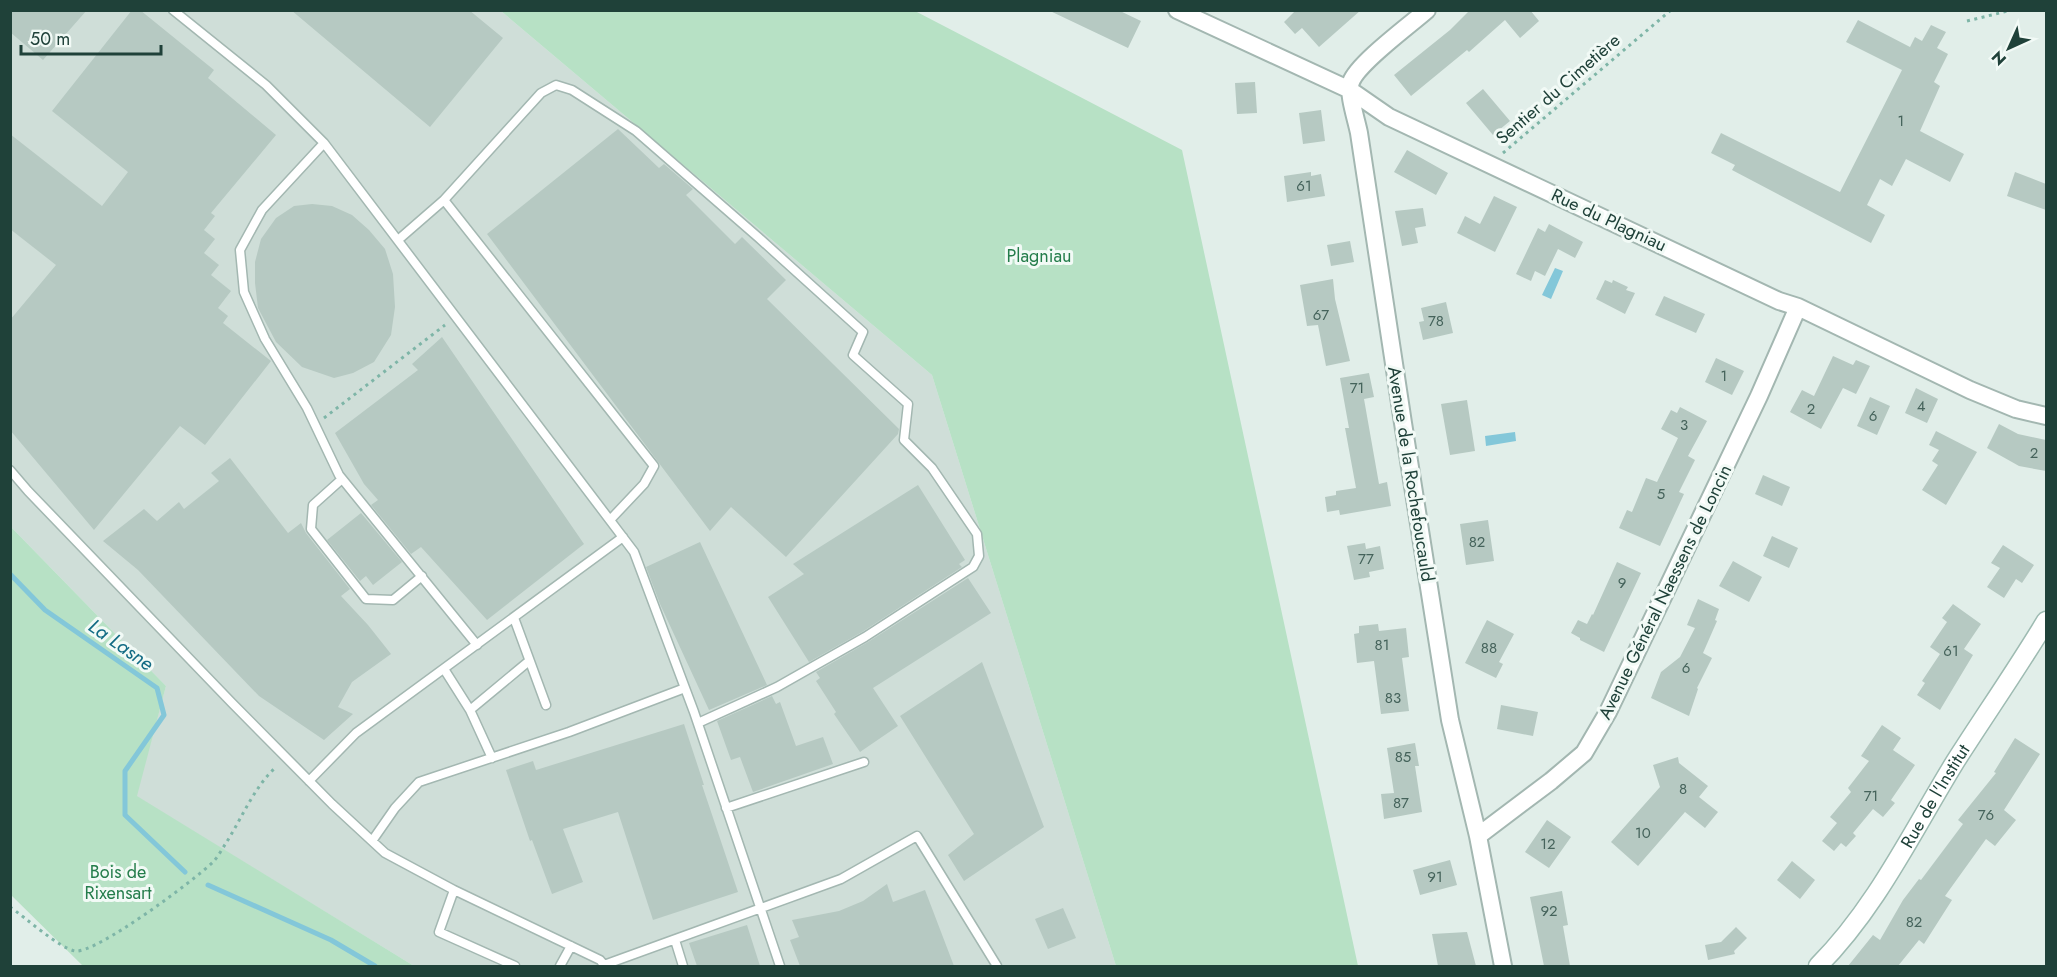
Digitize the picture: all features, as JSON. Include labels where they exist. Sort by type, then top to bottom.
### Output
[{"type":"street","name":"Rue du Plagniau","points":[[1177,10],[1350,90],[1389,117],[1779,301],[1798,307],[1970,390],[2016,409],[2046,416]]},
{"type":"street","points":[[1350,90],[1351,81],[1368,59],[1427,10]]},
{"type":"street","name":"Avenue de la Rochefoucauld","points":[[1350,90],[1359,133],[1402,423],[1450,720],[1478,836],[1503,966]]},
{"type":"street","name":"Avenue Général Naessens de Loncin","points":[[1478,836],[1584,753],[1608,712],[1759,396],[1798,307]]},
{"type":"street","name":"Rue de l'Institut","points":[[1818,966],[1879,890],[1956,761],[2046,621]]},
{"type":"lane","points":[[173,10],[266,85],[324,143],[634,552],[698,723],[780,966]]},
{"type":"lane","points":[[398,240],[444,200],[541,93],[555,85],[572,90],[636,131],[759,238],[863,333],[853,355],[908,404],[904,440],[932,468],[977,534],[979,556],[973,567],[864,637],[777,687],[698,723]]},
{"type":"lane","points":[[324,143],[262,210],[240,250],[244,292],[265,339],[307,408],[342,479],[477,645]]},
{"type":"lane","points":[[444,200],[654,466],[644,484],[610,520]]},
{"type":"lane","points":[[10,470],[309,781],[385,853],[454,890],[600,960],[604,966],[841,879],[917,836],[997,966]]},
{"type":"lane","points":[[342,479],[313,505],[311,529],[366,599],[393,600],[422,576]]},
{"type":"lane","points":[[309,781],[356,733],[623,537]]},
{"type":"lane","points":[[514,618],[546,705]]},
{"type":"lane","points":[[470,710],[529,661]]},
{"type":"lane","points":[[444,669],[470,710],[492,758]]},
{"type":"lane","points":[[372,841],[395,808],[419,782],[569,732],[685,688]]},
{"type":"lane","points":[[726,808],[864,762]]},
{"type":"lane","points":[[454,890],[439,932],[515,966]]},
{"type":"lane","points":[[675,940],[683,966]]},
{"type":"lane","points":[[560,966],[571,946]]},
{"type":"path","name":"Sentier du Cimetière","points":[[1490,165],[1671,10]]},
{"type":"path","points":[[1967,21],[2012,10]]},
{"type":"path","points":[[315,425],[456,316]]},
{"type":"path","points":[[10,907],[62,945],[76,951],[86,949],[129,926],[214,862],[266,776],[286,757]]},
{"type":"shaded area","points":[[10,11],[501,11],[932,375],[1116,966],[414,966],[136,796],[166,686],[11,527]]},
{"type":"green space","name":"Plagniau","points":[[501,11],[915,11],[1182,150],[1358,966],[1116,966],[932,375]]},
{"type":"green space","name":"Bois de Rixensart","points":[[11,527],[166,686],[137,796],[414,966],[83,966],[11,895]]},
{"type":"water","points":[[1555,268],[1563,271],[1551,299],[1542,295]]},
{"type":"water","points":[[1515,432],[1516,441],[1486,446],[1485,436]]},
{"type":"building","points":[[10,10],[87,10],[43,60],[10,32]]},
{"type":"building","points":[[132,10],[140,10],[214,70],[208,78],[276,135],[211,213],[215,216],[204,230],[215,239],[204,253],[219,265],[211,275],[231,291],[218,308],[228,316],[223,323],[271,361],[205,445],[180,426],[94,530],[10,430],[10,320],[56,265],[10,229],[10,134],[102,206],[128,172],[52,111]]},
{"type":"building","points":[[291,10],[469,10],[503,38],[430,127]]},
{"type":"building","points":[[1048,10],[1118,10],[1141,21],[1128,48]]},
{"type":"building","points":[[1296,10],[1361,10],[1319,47],[1302,28],[1295,34],[1284,22]]},
{"type":"building","points":[[1470,10],[1530,10],[1539,21],[1520,38],[1505,20],[1469,52],[1467,50],[1411,96],[1394,75],[1450,30]]},
{"type":"building","points":[[1858,20],[1910,47],[1915,37],[1922,41],[1931,25],[1946,32],[1937,48],[1948,54],[1934,82],[1940,86],[1920,131],[1964,154],[1950,182],[1906,159],[1892,186],[1880,179],[1867,205],[1885,215],[1871,243],[1732,170],[1735,165],[1711,153],[1721,133],[1840,192],[1902,70],[1846,42]]},
{"type":"building","points":[[1255,82],[1257,113],[1237,114],[1235,83]]},
{"type":"building","points":[[1483,89],[1510,121],[1493,135],[1466,103]]},
{"type":"building","points":[[1321,110],[1325,141],[1303,144],[1299,113]]},
{"type":"building","points":[[618,129],[659,168],[664,164],[693,189],[686,195],[735,244],[742,237],[786,280],[767,299],[899,429],[898,434],[786,557],[731,507],[710,531],[487,234]]},
{"type":"building","points":[[1407,150],[1448,173],[1436,195],[1394,172]]},
{"type":"building","points":[[1311,172],[1311,176],[1321,174],[1325,196],[1287,202],[1284,176]]},
{"type":"building","points":[[2015,172],[2046,184],[2046,210],[2007,196]]},
{"type":"building","points":[[1494,196],[1517,207],[1495,252],[1457,233],[1465,216],[1480,224]]},
{"type":"building","points":[[312,204],[332,206],[352,215],[385,249],[393,274],[395,307],[391,335],[374,362],[353,373],[334,378],[302,367],[276,342],[258,308],[255,262],[261,239],[276,218],[294,206]]},
{"type":"building","points":[[1423,208],[1426,226],[1415,228],[1418,243],[1402,246],[1395,211]]},
{"type":"building","points":[[1549,224],[1583,242],[1575,258],[1558,249],[1545,276],[1535,271],[1531,281],[1516,274],[1538,228],[1545,232]]},
{"type":"building","points":[[1350,241],[1354,262],[1331,266],[1327,245]]},
{"type":"building","points":[[1333,279],[1335,299],[1350,361],[1326,366],[1318,325],[1307,326],[1300,285]]},
{"type":"building","points":[[1605,280],[1612,283],[1613,280],[1628,287],[1626,290],[1635,293],[1625,314],[1596,299]]},
{"type":"building","points":[[1664,296],[1705,314],[1696,333],[1655,315]]},
{"type":"building","points":[[1446,302],[1453,333],[1423,340],[1419,322],[1424,321],[1421,308]]},
{"type":"building","points":[[442,337],[584,544],[487,620],[421,547],[411,554],[371,505],[378,500],[364,484],[335,433],[418,370],[412,364]]},
{"type":"building","points":[[1833,356],[1853,365],[1856,360],[1870,366],[1856,394],[1843,388],[1821,429],[1790,412],[1802,390],[1814,396]]},
{"type":"building","points":[[1716,358],[1744,371],[1732,395],[1705,382]]},
{"type":"building","points":[[1369,373],[1374,397],[1364,399],[1379,484],[1387,482],[1391,506],[1340,515],[1339,510],[1327,512],[1325,497],[1336,495],[1336,491],[1356,488],[1345,428],[1349,428],[1340,378]]},
{"type":"building","points":[[1916,388],[1938,399],[1927,423],[1905,413]]},
{"type":"building","points":[[1870,397],[1890,406],[1877,435],[1857,426]]},
{"type":"building","points":[[1467,400],[1475,451],[1450,455],[1441,404]]},
{"type":"building","points":[[1680,407],[1707,421],[1688,456],[1695,460],[1679,492],[1684,494],[1660,546],[1619,528],[1627,510],[1632,512],[1646,478],[1657,482],[1678,438],[1661,429],[1671,410],[1677,413]]},
{"type":"building","points":[[1999,424],[2018,434],[2046,440],[2046,471],[2019,466],[1987,448]]},
{"type":"building","points":[[1936,431],[1977,452],[1946,505],[1922,490],[1938,465],[1932,461],[1939,450],[1929,445]]},
{"type":"building","points":[[230,458],[288,533],[301,523],[306,533],[350,589],[341,596],[391,654],[352,682],[338,707],[353,714],[324,740],[259,696],[138,570],[103,541],[144,509],[157,521],[179,502],[184,509],[219,481],[211,473]]},
{"type":"building","points":[[1763,475],[1790,487],[1782,506],[1755,494]]},
{"type":"building","points":[[918,485],[965,560],[959,564],[962,567],[862,632],[809,662],[768,597],[804,574],[793,564]]},
{"type":"building","points":[[361,513],[402,562],[373,585],[366,576],[360,581],[327,540]]},
{"type":"building","points":[[1488,520],[1494,561],[1466,565],[1460,524]]},
{"type":"building","points":[[1772,536],[1798,548],[1789,568],[1763,556]]},
{"type":"building","points":[[700,542],[767,685],[709,710],[660,604],[646,567]]},
{"type":"building","points":[[1365,543],[1366,549],[1380,546],[1384,569],[1369,572],[1370,577],[1354,580],[1347,546]]},
{"type":"building","points":[[2003,545],[2034,565],[2022,583],[2016,579],[2004,598],[1987,587],[2000,568],[1991,563]]},
{"type":"building","points":[[1733,561],[1762,577],[1749,602],[1719,586]]},
{"type":"building","points":[[1617,562],[1641,573],[1604,652],[1571,633],[1578,620],[1587,624],[1593,615]]},
{"type":"building","points":[[968,578],[991,613],[873,688],[898,726],[860,752],[834,714],[836,712],[816,681],[820,678],[816,672],[868,642]]},
{"type":"building","points":[[1698,599],[1719,609],[1715,620],[1717,621],[1703,653],[1712,658],[1697,688],[1689,716],[1651,698],[1661,672],[1680,657],[1695,628],[1687,625]]},
{"type":"building","points":[[1953,604],[1981,624],[1964,649],[1973,655],[1940,710],[1917,695],[1925,683],[1922,681],[1940,654],[1930,647],[1947,622],[1942,618]]},
{"type":"building","points":[[1487,620],[1514,634],[1499,662],[1503,664],[1496,678],[1465,663]]},
{"type":"building","points":[[1378,624],[1379,631],[1406,628],[1409,657],[1402,658],[1409,711],[1381,714],[1374,661],[1357,663],[1354,634],[1359,633],[1359,626]]},
{"type":"building","points":[[982,662],[1044,827],[964,881],[948,855],[974,834],[900,716]]},
{"type":"building","points":[[772,696],[776,704],[780,702],[796,746],[823,737],[833,764],[753,792],[740,757],[731,760],[717,721]]},
{"type":"building","points":[[1501,705],[1538,712],[1533,736],[1497,729]]},
{"type":"building","points":[[684,724],[738,892],[653,920],[618,812],[563,829],[583,882],[552,894],[532,840],[530,841],[506,770],[533,761],[536,770]]},
{"type":"building","points":[[1882,725],[1901,738],[1893,750],[1915,765],[1891,800],[1895,803],[1883,817],[1873,809],[1853,833],[1856,836],[1846,847],[1841,843],[1834,851],[1822,841],[1837,823],[1830,817],[1851,792],[1848,788],[1869,761],[1861,756]]},
{"type":"building","points":[[2015,738],[2040,754],[2004,810],[2016,820],[1995,846],[1986,839],[1945,896],[1952,900],[1924,944],[1919,940],[1898,966],[1848,966],[1873,935],[1880,940],[1903,900],[1963,824],[1958,820],[1996,773],[1994,772]]},
{"type":"building","points":[[1415,743],[1419,766],[1415,766],[1422,812],[1384,819],[1381,794],[1394,793],[1387,748]]},
{"type":"building","points":[[1678,757],[1679,763],[1708,786],[1699,797],[1718,812],[1705,828],[1685,812],[1638,866],[1611,842],[1660,787],[1653,765]]},
{"type":"building","points":[[1547,820],[1571,837],[1549,868],[1525,852]]},
{"type":"building","points":[[1450,860],[1457,885],[1420,895],[1413,870]]},
{"type":"building","points":[[1792,861],[1815,880],[1800,899],[1777,880]]},
{"type":"building","points":[[887,884],[893,902],[925,890],[954,966],[800,966],[790,940],[799,937],[792,920],[839,911],[863,901]]},
{"type":"building","points":[[1562,891],[1568,925],[1563,926],[1570,966],[1544,966],[1530,897]]},
{"type":"building","points":[[1063,908],[1076,938],[1048,949],[1035,919]]},
{"type":"building","points":[[747,925],[760,966],[697,966],[689,943]]},
{"type":"building","points":[[1736,927],[1747,938],[1734,951],[1735,954],[1708,960],[1705,945],[1721,942]]},
{"type":"building","points":[[1467,932],[1476,966],[1438,966],[1432,934]]},
{"type":"waterway","name":"La Lasne","points":[[10,574],[45,610],[157,688],[164,715],[125,771],[125,815],[185,872]]},
{"type":"waterway","name":"La Lasne","points":[[208,885],[331,940],[375,966]]}]
